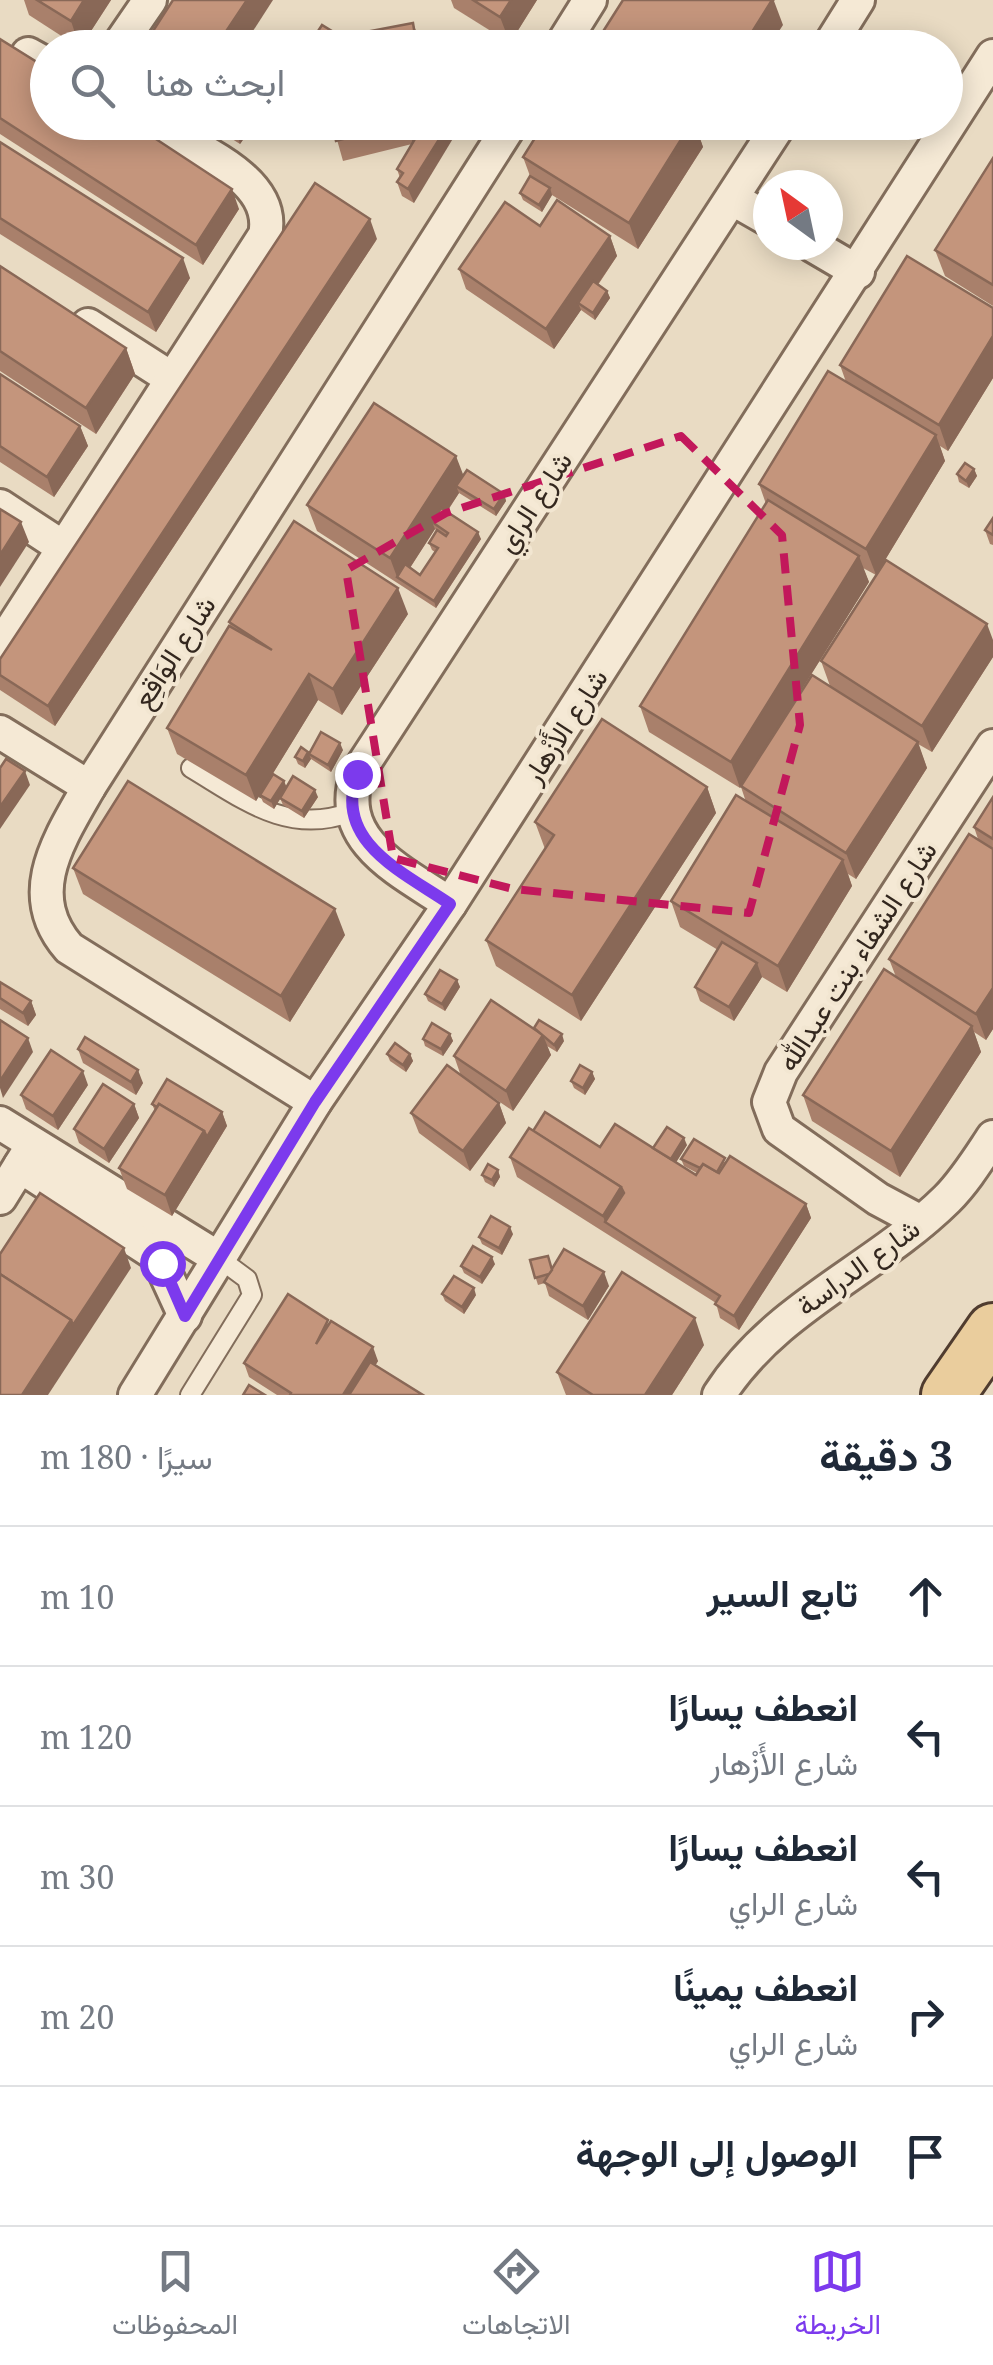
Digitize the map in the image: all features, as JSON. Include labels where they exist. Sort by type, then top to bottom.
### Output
[{"type":"main road","points":[[948,1395],[993,1330]]},
{"type":"street","points":[[129,30],[150,0]]},
{"type":"street","points":[[571,30],[590,0]]},
{"type":"street","points":[[839,30],[858,0]]},
{"type":"street","name":"شارع الأَزْهار","points":[[963,104],[993,56]]},
{"type":"street","points":[[0,647],[260,246],[267,213],[251,183],[178,140]]},
{"type":"street","name":"شارع الوَاقِع","points":[[315,1102],[84,959],[55,932],[44,899],[45,880],[58,840],[89,787],[501,140]]},
{"type":"street","name":"شارع الراي","points":[[351,812],[353,786],[364,762],[769,140]]},
{"type":"street","name":"شارع الأَزْهار","points":[[135,1395],[315,1102],[450,904],[940,140]]},
{"type":"street","points":[[733,198],[753,210]]},
{"type":"street","points":[[838,260],[858,272]]},
{"type":"street","points":[[63,310],[174,380]]},
{"type":"street","points":[[0,506],[64,548]]},
{"type":"street","points":[[0,732],[89,787]]},
{"type":"street","name":"شارع الشفاء بنت عبدالله","points":[[921,1222],[878,1199],[780,1129],[769,1102],[781,1072],[993,746]]},
{"type":"street","points":[[351,812],[374,852],[450,904]]},
{"type":"street","points":[[0,1123],[27,1155],[157,1256],[185,1316]]},
{"type":"street","name":"شارع الدراسة","points":[[719,1395],[746,1360],[785,1321],[921,1222],[968,1175],[993,1137]]},
{"type":"street","points":[[27,1155],[220,1259]]},
{"type":"street","points":[[0,1198],[27,1155]]},
{"type":"lane","points":[[190,768],[282,818],[317,822],[351,812]]},
{"type":"lane","points":[[190,1395],[252,1295],[247,1279],[220,1259]]},
{"type":"highlighted area","points":[[681,436],[782,535],[800,725],[749,913],[513,889],[393,858],[346,570],[446,513]]},
{"type":"building","points":[[37,0],[84,0],[71,21]]},
{"type":"building","points":[[173,0],[247,0],[227,30],[154,30]]},
{"type":"building","points":[[473,0],[511,0],[500,17]]},
{"type":"building","points":[[623,0],[772,0],[753,30],[604,30]]},
{"type":"building","points":[[413,23],[414,30],[376,30]]},
{"type":"building","points":[[0,39],[30,58],[30,137],[0,118]]},
{"type":"building","points":[[34,140],[157,140],[232,189],[196,245]]},
{"type":"building","points":[[414,140],[439,140],[408,189],[397,182],[403,173],[397,169]]},
{"type":"building","points":[[534,140],[681,140],[629,223],[523,157]]},
{"type":"building","points":[[0,142],[183,258],[148,312],[0,218]]},
{"type":"building","points":[[993,158],[993,285],[935,250]]},
{"type":"building","points":[[530,176],[550,188],[539,205],[520,193]]},
{"type":"building","points":[[315,183],[370,219],[48,706],[0,675],[0,659]]},
{"type":"building","points":[[557,200],[610,236],[546,329],[459,269],[505,202],[540,226]]},
{"type":"building","points":[[907,256],[993,308],[993,336],[939,425],[840,365]]},
{"type":"building","points":[[0,266],[126,348],[86,408],[0,351]]},
{"type":"building","points":[[593,281],[607,291],[593,313],[578,303]]},
{"type":"building","points":[[828,371],[936,435],[866,549],[759,484]]},
{"type":"building","points":[[0,374],[80,426],[47,477],[0,446]]},
{"type":"building","points":[[374,403],[456,456],[390,558],[307,505]]},
{"type":"building","points":[[965,463],[974,469],[966,481],[957,474]]},
{"type":"building","points":[[467,470],[504,494],[494,509],[456,486]]},
{"type":"building","points":[[768,500],[859,556],[731,762],[640,706]]},
{"type":"building","points":[[441,508],[478,532],[434,601],[397,577],[405,564],[420,575],[438,548],[429,543],[437,530],[446,536],[448,533],[432,522]]},
{"type":"building","points":[[0,509],[21,522],[0,555]]},
{"type":"building","points":[[993,518],[993,535],[985,530]]},
{"type":"building","points":[[294,521],[398,588],[333,689],[309,674],[246,775],[167,728],[229,626],[272,650],[229,622]]},
{"type":"building","points":[[886,560],[987,624],[922,726],[821,661]]},
{"type":"building","points":[[812,675],[918,742],[846,853],[741,786]]},
{"type":"building","points":[[602,719],[707,787],[572,995],[486,940],[554,835],[535,822]]},
{"type":"building","points":[[321,732],[340,743],[328,765],[309,754]]},
{"type":"building","points":[[301,747],[308,752],[303,761],[295,757]]},
{"type":"building","points":[[6,759],[25,771],[0,807],[0,768]]},
{"type":"building","points":[[273,774],[284,781],[271,801],[260,795]]},
{"type":"building","points":[[293,776],[315,790],[302,811],[280,798]]},
{"type":"building","points":[[128,781],[335,909],[281,996],[73,868]]},
{"type":"building","points":[[736,795],[843,860],[778,966],[671,901]]},
{"type":"building","points":[[993,797],[993,839],[974,827]]},
{"type":"building","points":[[969,834],[993,849],[993,988],[976,1014],[889,959]]},
{"type":"building","points":[[722,942],[757,963],[729,1007],[695,987]]},
{"type":"building","points":[[884,969],[972,1026],[891,1151],[803,1095]]},
{"type":"building","points":[[440,970],[457,980],[442,1004],[425,994]]},
{"type":"building","points":[[0,982],[31,1001],[23,1013],[0,998]]},
{"type":"building","points":[[491,1000],[543,1035],[506,1091],[454,1056]]},
{"type":"building","points":[[0,1020],[28,1038],[0,1081]]},
{"type":"building","points":[[539,1020],[562,1034],[554,1045],[534,1028]]},
{"type":"building","points":[[432,1023],[450,1034],[441,1049],[423,1039]]},
{"type":"building","points":[[85,1037],[138,1070],[131,1082],[78,1049]]},
{"type":"building","points":[[395,1043],[410,1054],[403,1065],[387,1054]]},
{"type":"building","points":[[51,1050],[83,1071],[53,1116],[21,1095]]},
{"type":"building","points":[[447,1065],[499,1103],[463,1151],[411,1113]]},
{"type":"building","points":[[580,1065],[592,1072],[583,1088],[571,1081]]},
{"type":"building","points":[[167,1079],[222,1112],[207,1137],[204,1131],[159,1104],[152,1104]]},
{"type":"building","points":[[103,1084],[134,1104],[104,1149],[74,1129]]},
{"type":"building","points":[[159,1104],[204,1131],[165,1195],[119,1168]]},
{"type":"building","points":[[545,1112],[600,1147],[615,1124],[696,1175],[703,1164],[719,1173],[730,1156],[806,1204],[734,1316],[715,1304],[720,1296],[605,1222],[624,1193],[621,1187],[533,1131]]},
{"type":"building","points":[[667,1127],[684,1138],[671,1159],[653,1148]]},
{"type":"building","points":[[529,1128],[621,1187],[603,1216],[510,1157]]},
{"type":"building","points":[[694,1139],[725,1158],[717,1172],[681,1159]]},
{"type":"building","points":[[488,1164],[498,1170],[492,1180],[482,1175]]},
{"type":"building","points":[[40,1193],[124,1248],[73,1325],[0,1274],[0,1254]]},
{"type":"building","points":[[491,1216],[510,1227],[499,1248],[479,1237]]},
{"type":"building","points":[[473,1246],[492,1257],[480,1277],[461,1266]]},
{"type":"building","points":[[564,1249],[604,1272],[583,1306],[544,1282]]},
{"type":"building","points":[[548,1256],[552,1270],[535,1278],[530,1260]]},
{"type":"building","points":[[622,1272],[695,1318],[645,1395],[593,1395],[557,1372]]},
{"type":"building","points":[[0,1274],[71,1320],[22,1395],[0,1395]]},
{"type":"building","points":[[454,1276],[474,1288],[462,1307],[442,1294]]},
{"type":"building","points":[[288,1294],[328,1320],[316,1344],[331,1321],[373,1347],[343,1395],[290,1395],[244,1363]]},
{"type":"building","points":[[370,1362],[423,1395],[349,1395]]},
{"type":"building","points":[[249,1385],[265,1395],[243,1395]]},
{"type":"route","points":[[162,1263],[185,1316],[315,1102],[450,904],[386,861],[364,840],[351,812],[357,774]]}]
